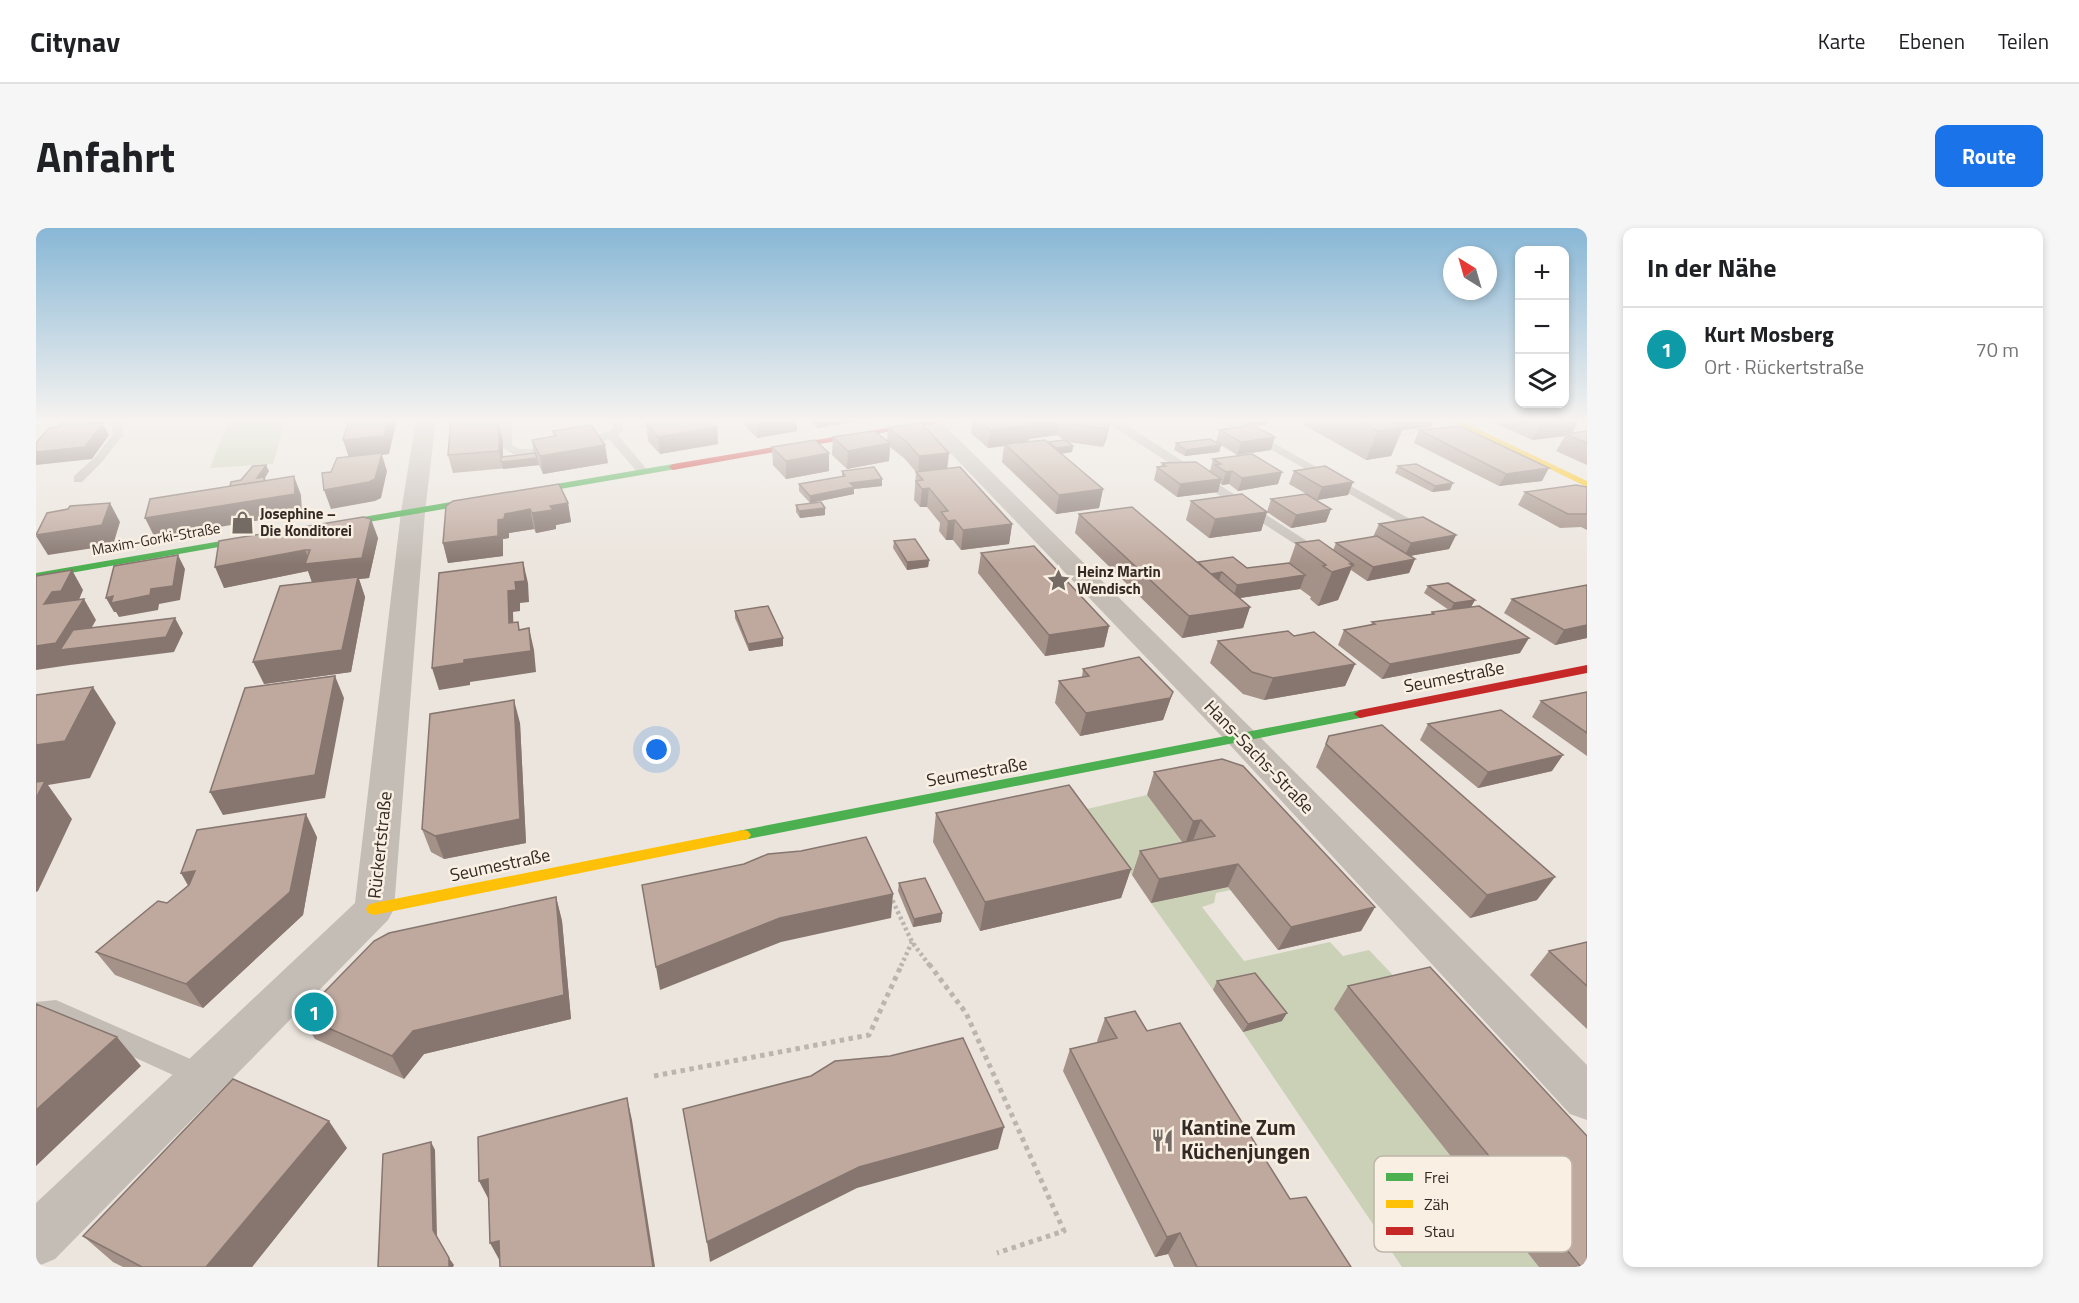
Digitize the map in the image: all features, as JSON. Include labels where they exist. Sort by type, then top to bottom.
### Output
[{"type":"street","name":"Rückertstraße","points":[[36,1239],[374,909],[419,467]]},
{"type":"street","points":[[318,528],[669,467]]},
{"type":"street","name":"Hans-Sachs-Straße","points":[[983,467],[1587,1098]]},
{"type":"street","points":[[1552,467],[1587,484]]},
{"type":"street","name":"Maxim-Gorki-Straße","points":[[36,576],[271,536]]},
{"type":"street","name":"Seumestraße","points":[[374,909],[1587,669]]},
{"type":"lane","points":[[78,479],[90,467]]},
{"type":"lane","points":[[639,467],[643,472]]},
{"type":"lane","points":[[1185,467],[1303,543]]},
{"type":"lane","points":[[1310,467],[1413,524]]},
{"type":"lane","points":[[36,1012],[56,1010],[202,1076]]},
{"type":"path","points":[[887,888],[912,942],[966,1013],[1064,1231],[998,1253]]},
{"type":"path","points":[[654,1076],[869,1035],[912,942]]},
{"type":"green space","points":[[1147,795],[1198,861],[1132,875],[1087,809]]},
{"type":"green space","points":[[1228,887],[1231,890],[1216,893],[1214,903],[1202,907],[1244,961],[1330,942],[1343,956],[1369,950],[1408,991],[1487,1156],[1374,1156],[1374,1226],[1243,1032],[1282,1021],[1213,990],[1151,903]]},
{"type":"green space","points":[[1392,1252],[1533,1252],[1540,1267],[1402,1267]]},
{"type":"building","points":[[252,467],[264,467],[257,478],[264,477],[264,481],[230,486],[231,482],[241,480]]},
{"type":"building","points":[[333,467],[378,467],[375,479],[369,482],[324,490],[322,473],[331,472]]},
{"type":"building","points":[[874,467],[882,479],[850,483],[854,487],[810,496],[799,484],[845,476],[842,471]]},
{"type":"building","points":[[960,467],[1012,524],[963,530],[955,520],[948,521],[941,512],[948,511],[929,488],[922,489],[916,481],[923,480],[916,472]]},
{"type":"building","points":[[1030,467],[1078,467],[1103,489],[1059,495]]},
{"type":"building","points":[[1158,467],[1204,467],[1221,479],[1180,484]]},
{"type":"building","points":[[1219,467],[1274,467],[1282,472],[1242,478],[1232,471],[1226,472]]},
{"type":"building","points":[[1328,467],[1353,482],[1322,487],[1294,471]]},
{"type":"building","points":[[1401,467],[1423,467],[1453,483],[1435,486]]},
{"type":"building","points":[[1493,467],[1549,468],[1506,474]]},
{"type":"building","points":[[294,476],[295,494],[145,518],[150,499]]},
{"type":"building","points":[[559,484],[568,503],[550,506],[553,510],[532,513],[530,509],[505,514],[504,519],[498,520],[498,536],[443,543],[446,506],[453,501]]},
{"type":"building","points":[[1576,485],[1587,487],[1587,514],[1568,514],[1525,492]]},
{"type":"building","points":[[1242,494],[1267,512],[1215,519],[1191,501]]},
{"type":"building","points":[[1306,494],[1331,509],[1296,515],[1271,499]]},
{"type":"building","points":[[821,502],[825,508],[799,511],[796,505]]},
{"type":"building","points":[[110,503],[102,525],[36,535],[47,513],[68,509],[70,506]]},
{"type":"building","points":[[1132,507],[1250,607],[1189,616],[1079,514]]},
{"type":"building","points":[[363,517],[371,519],[362,558],[305,564],[310,550],[305,550],[215,567],[219,541]]},
{"type":"building","points":[[1423,517],[1456,535],[1411,543],[1379,524]]},
{"type":"building","points":[[1377,536],[1415,559],[1373,567],[1336,543]]},
{"type":"building","points":[[915,539],[929,560],[907,562],[894,541]]},
{"type":"building","points":[[1319,540],[1353,566],[1332,572],[1296,543]]},
{"type":"building","points":[[1034,546],[1109,626],[1049,635],[981,553]]},
{"type":"building","points":[[178,555],[173,586],[151,589],[150,595],[111,603],[113,596],[106,598],[114,566]]},
{"type":"building","points":[[1233,557],[1247,568],[1289,563],[1305,575],[1237,585],[1222,572],[1211,574],[1198,562]]},
{"type":"building","points":[[523,562],[525,581],[515,582],[516,590],[508,591],[509,623],[518,622],[519,630],[529,628],[531,651],[464,660],[464,663],[432,668],[439,573]]},
{"type":"building","points":[[72,570],[61,591],[52,592],[44,604],[84,599],[56,643],[36,646],[36,576]]},
{"type":"building","points":[[358,577],[342,650],[253,662],[280,586]]},
{"type":"building","points":[[1448,583],[1475,600],[1454,603],[1428,586]]},
{"type":"building","points":[[1587,585],[1587,625],[1564,630],[1512,599]]},
{"type":"building","points":[[768,606],[783,638],[748,644],[735,611]]},
{"type":"building","points":[[1479,606],[1529,638],[1390,664],[1344,630],[1375,624],[1372,622]]},
{"type":"building","points":[[175,618],[166,637],[60,650],[73,630]]},
{"type":"building","points":[[1288,631],[1294,636],[1314,632],[1355,664],[1273,678],[1252,672],[1218,641]]},
{"type":"building","points":[[1139,657],[1173,692],[1170,698],[1086,713],[1059,681],[1089,676],[1083,669]]},
{"type":"building","points":[[335,676],[315,775],[210,792],[245,688]]},
{"type":"building","points":[[93,687],[65,741],[36,745],[36,695]]},
{"type":"building","points":[[1587,692],[1587,733],[1541,701]]},
{"type":"building","points":[[514,700],[520,819],[435,836],[422,829],[430,714]]},
{"type":"building","points":[[1501,710],[1563,755],[1488,772],[1428,724]]},
{"type":"building","points":[[1382,725],[1555,877],[1487,895],[1326,744],[1329,736]]},
{"type":"building","points":[[1222,759],[1243,766],[1375,907],[1291,927],[1238,864],[1159,879],[1140,851],[1215,836],[1201,820],[1193,821],[1154,772]]},
{"type":"building","points":[[45,781],[36,798],[36,782]]},
{"type":"building","points":[[1069,785],[1131,869],[985,902],[936,813]]},
{"type":"building","points":[[306,814],[290,892],[186,984],[96,952],[158,901],[167,903],[189,885],[195,871],[181,873],[197,830]]},
{"type":"building","points":[[866,837],[893,894],[780,918],[656,967],[642,885],[744,864],[768,854],[801,851]]},
{"type":"building","points":[[925,878],[942,913],[914,919],[899,883]]},
{"type":"building","points":[[556,897],[564,995],[413,1031],[392,1056],[301,1016],[374,941],[389,933]]},
{"type":"building","points":[[1587,942],[1587,986],[1549,951]]},
{"type":"building","points":[[1430,967],[1587,1136],[1587,1267],[1581,1267],[1569,1252],[1572,1252],[1572,1156],[1489,1156],[1348,986]]},
{"type":"building","points":[[1255,973],[1287,1013],[1248,1024],[1217,981]]},
{"type":"building","points":[[36,1004],[117,1037],[36,1110]]},
{"type":"building","points":[[1135,1011],[1147,1031],[1180,1023],[1290,1199],[1306,1197],[1351,1267],[1197,1267],[1180,1233],[1167,1237],[1070,1049],[1117,1038],[1105,1018]]},
{"type":"building","points":[[963,1038],[1004,1127],[859,1167],[707,1242],[683,1109],[811,1076],[835,1061],[890,1056]]},
{"type":"building","points":[[233,1079],[329,1121],[206,1267],[142,1267],[83,1236]]},
{"type":"building","points":[[627,1098],[653,1267],[500,1267],[499,1241],[490,1243],[488,1179],[479,1181],[478,1137]]},
{"type":"building","points":[[431,1142],[433,1230],[449,1258],[449,1267],[378,1267],[383,1154]]},
{"type":"traffic: fast","points":[[328,526],[670,467]]},
{"type":"traffic: fast","points":[[36,576],[262,537]]},
{"type":"traffic: fast","points":[[743,835],[1360,714]]},
{"type":"traffic: slow","points":[[1552,467],[1587,484]]},
{"type":"traffic: slow","points":[[374,909],[743,835]]},
{"type":"traffic: jam","points":[[1360,714],[1587,669]]},
{"type":"place","name":"Josephine – Die Konditorei","points":[[242,523]]},
{"type":"place","name":"Heinz Martin Wendisch","points":[[1059,581]]},
{"type":"place","name":"Kurt Mosberg","points":[[314,1012]]},
{"type":"place","name":"Kantine Zum Küchenjungen","points":[[1163,1140]]}]
